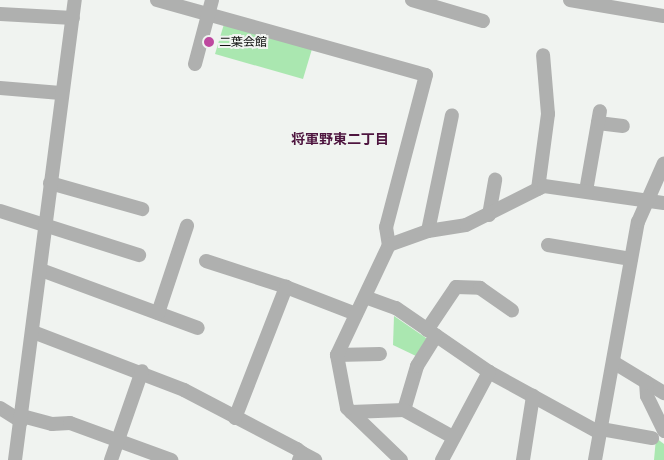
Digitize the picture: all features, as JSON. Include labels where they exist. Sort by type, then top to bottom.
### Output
[{"type":"street","points":[[15,460],[41,270],[61,93],[75,0]]},
{"type":"street","points":[[158,0],[208,16],[426,75],[386,227],[389,245],[337,355],[339,382],[351,412],[401,460]]},
{"type":"street","points":[[195,64],[212,0]]},
{"type":"street","points":[[412,0],[483,22]]},
{"type":"street","points":[[570,0],[606,3],[664,16]]},
{"type":"street","points":[[0,14],[73,18]]},
{"type":"street","points":[[538,189],[548,114],[543,55]]},
{"type":"street","points":[[0,88],[61,93]]},
{"type":"street","points":[[428,231],[452,115]]},
{"type":"street","points":[[586,191],[599,117],[623,126]]},
{"type":"street","points":[[595,460],[631,260],[647,200],[664,163]]},
{"type":"street","points":[[489,215],[495,180]]},
{"type":"street","points":[[50,183],[142,209]]},
{"type":"street","points":[[389,245],[428,231],[466,225],[538,189],[586,191],[664,203]]},
{"type":"street","points":[[0,212],[139,255]]},
{"type":"street","points":[[158,313],[187,226]]},
{"type":"street","points":[[548,245],[631,260]]},
{"type":"street","points":[[206,261],[286,287],[356,314]]},
{"type":"street","points":[[41,270],[198,328]]},
{"type":"street","points":[[235,418],[286,287]]},
{"type":"street","points":[[404,410],[417,366],[456,287],[480,288],[512,310]]},
{"type":"street","points":[[365,297],[396,308],[489,372],[600,431],[658,434],[647,396],[646,382]]},
{"type":"street","points":[[33,332],[142,371],[235,418],[300,457],[315,460]]},
{"type":"street","points":[[337,355],[380,354]]},
{"type":"street","points":[[613,362],[664,393]]},
{"type":"street","points":[[111,460],[142,371]]},
{"type":"street","points":[[442,460],[489,372]]},
{"type":"street","points":[[524,460],[533,396]]},
{"type":"street","points":[[0,408],[22,418],[70,423],[171,460]]},
{"type":"street","points":[[351,412],[404,410],[453,437]]},
{"type":"green space","points":[[224,24],[312,49],[303,79],[215,54]]},
{"type":"green space","points":[[394,316],[429,340],[416,356],[393,345]]},
{"type":"green space","points":[[656,438],[664,444],[664,460],[654,460]]},
{"type":"place","name":"二葉会館","points":[[209,42]]},
{"type":"district","name":"将軍野東二丁目","points":[[340,139]]}]
